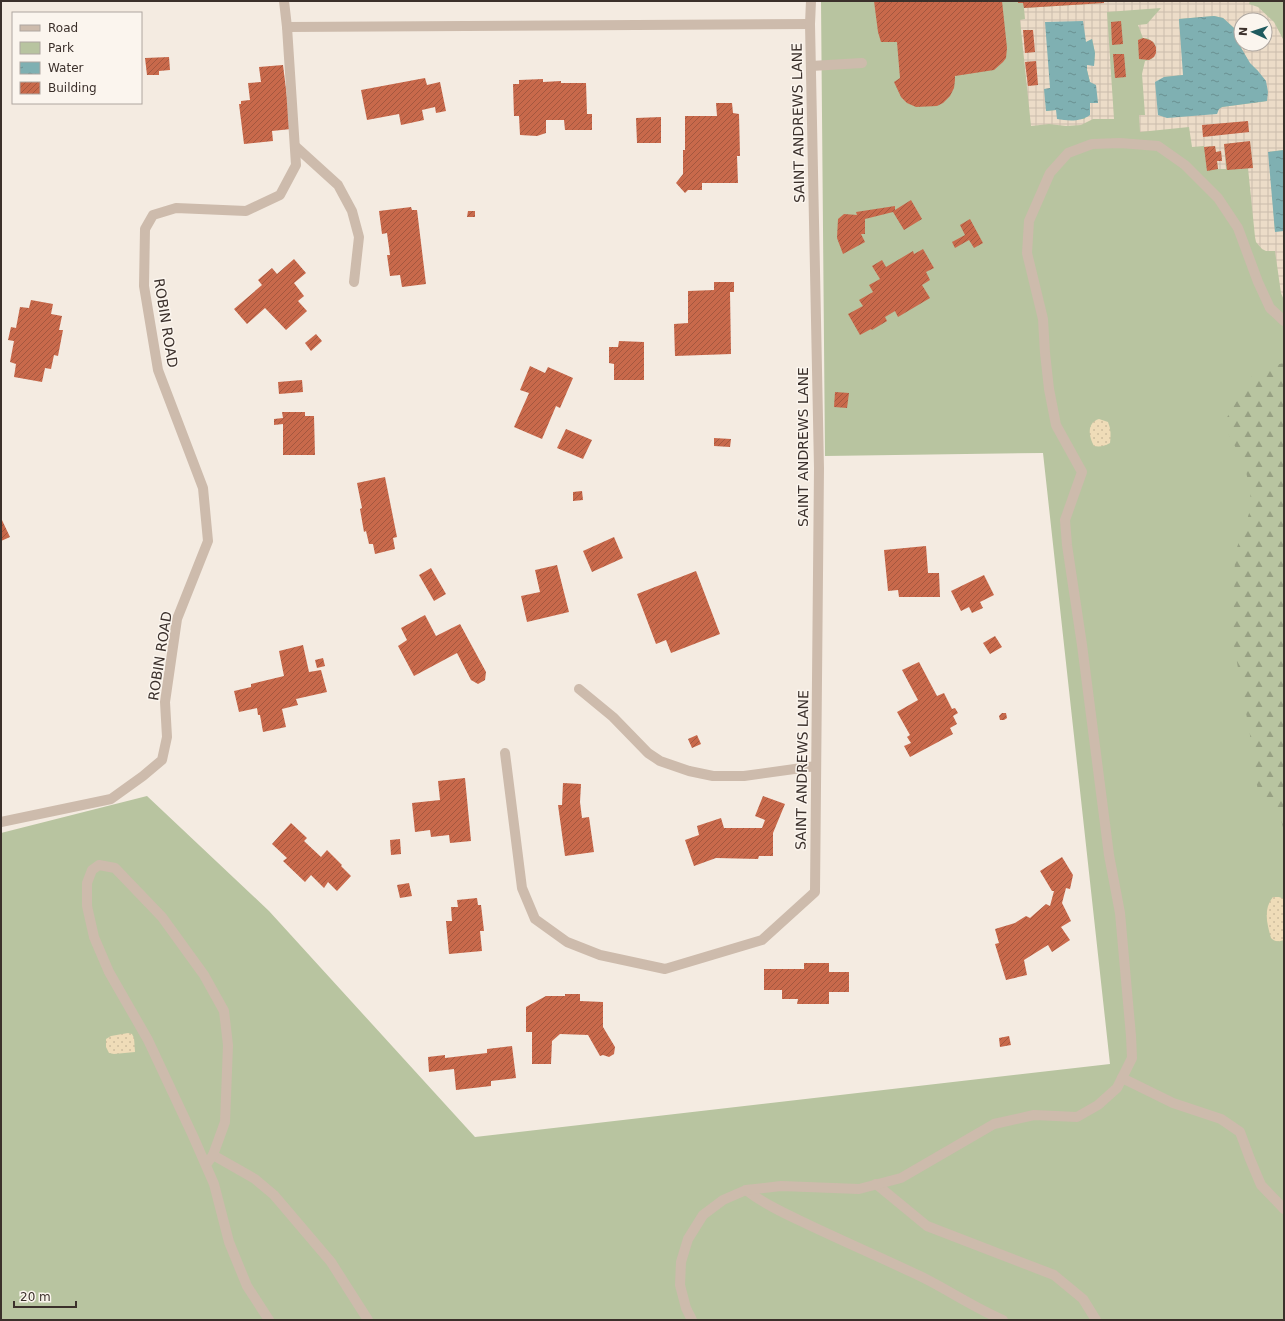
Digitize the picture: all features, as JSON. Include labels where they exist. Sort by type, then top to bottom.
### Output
[{"type":"street","name":"ROBIN ROAD","points":[[1,822],[111,799],[162,760],[168,738],[165,702],[178,619],[208,541],[203,488],[158,370],[144,286],[145,229],[153,215],[176,208],[246,211],[280,195],[296,165],[284,1]]},
{"type":"street","name":"SAINT ANDREWS LANE","points":[[505,753],[522,888],[535,919],[567,942],[600,955],[665,969],[762,940],[815,892],[819,468],[810,24],[811,1]]},
{"type":"street","points":[[287,27],[810,24]]},
{"type":"street","points":[[811,66],[862,63]]},
{"type":"street","points":[[692,1320],[686,1308],[680,1285],[681,1262],[688,1239],[703,1215],[723,1200],[746,1190],[781,1186],[859,1189],[901,1178],[994,1124],[1034,1115],[1077,1117],[1098,1105],[1117,1088],[1132,1058],[1120,913],[1109,855],[1099,787],[1082,645],[1067,544],[1065,520],[1082,472],[1056,425],[1049,389],[1043,319],[1027,253],[1029,221],[1050,173],[1068,153],[1092,144],[1120,143],[1158,146],[1185,165],[1218,198],[1238,228],[1258,282],[1270,308],[1284,321]]},
{"type":"street","points":[[295,146],[338,185],[352,211],[359,237],[354,282]]},
{"type":"street","points":[[578,689],[613,717],[648,753],[660,761],[689,771],[713,776],[744,776],[816,766]]},
{"type":"street","points":[[206,1165],[213,1155],[225,1122],[228,1045],[224,1011],[204,974],[162,917],[115,868],[99,865],[92,870],[87,883],[87,906],[94,937],[108,972],[148,1040],[206,1165],[214,1184],[229,1242],[247,1286],[269,1320]]},
{"type":"street","points":[[1122,1078],[1173,1103],[1221,1119],[1240,1132],[1261,1185],[1284,1209]]},
{"type":"street","points":[[213,1155],[255,1179],[274,1195],[331,1262],[368,1320]]},
{"type":"street","points":[[876,1184],[927,1226],[1054,1275],[1083,1300],[1096,1320]]},
{"type":"street","points":[[746,1190],[756,1198],[778,1210],[924,1278],[984,1312],[1003,1320]]},
{"type":"green space","points":[[821,1],[1284,1],[1284,1320],[1,1320],[1,833],[147,796],[269,911],[475,1137],[1110,1064],[1043,453],[825,456]]},
{"type":"green space","points":[[1284,363],[1284,831],[1281,820],[1258,792],[1250,735],[1233,640],[1235,553],[1252,505],[1245,465],[1223,424],[1256,369]]},
{"type":"sand","points":[[1099,419],[1108,422],[1110,427],[1110,443],[1102,446],[1094,446],[1090,435],[1090,427]]},
{"type":"sand","points":[[1273,897],[1284,899],[1284,940],[1280,941],[1275,941],[1271,938],[1267,922],[1268,906]]},
{"type":"sand","points":[[128,1033],[132,1034],[134,1038],[135,1052],[109,1053],[106,1047],[106,1039],[111,1036]]},
{"type":"shaded area","points":[[1104,1],[1250,1],[1249,4],[1258,7],[1263,12],[1233,12],[1233,27],[1223,18],[1214,16],[1179,19],[1184,75],[1164,77],[1219,109],[1222,107],[1267,101],[1258,71],[1250,64],[1243,52],[1273,52],[1273,21],[1274,22],[1284,41],[1284,150],[1269,152],[1275,231],[1284,231],[1284,300],[1281,293],[1275,251],[1266,251],[1256,242],[1248,168],[1253,168],[1250,142],[1224,144],[1226,169],[1218,169],[1217,161],[1222,161],[1221,151],[1216,152],[1215,146],[1192,147],[1189,127],[1140,132],[1139,115],[1145,115],[1142,74],[1145,61],[1152,59],[1156,51],[1155,44],[1153,42],[1147,38],[1143,38],[1138,25],[1147,24],[1161,8],[1107,12],[1114,119],[1093,119],[1081,125],[1066,126],[1049,124],[1031,126],[1020,20],[1025,19],[1024,8],[1104,3]],"holes":[[[1092,39],[1095,53],[1094,65],[1087,65],[1090,82],[1085,119],[1080,119],[1056,110],[1047,111],[1050,88],[1086,42]]]},
{"type":"water","points":[[1214,16],[1223,18],[1233,27],[1233,52],[1244,52],[1250,63],[1266,81],[1268,92],[1267,101],[1222,107],[1219,109],[1217,114],[1167,118],[1158,115],[1155,82],[1164,77],[1183,75],[1179,19]]},
{"type":"water","points":[[1083,21],[1086,42],[1092,39],[1095,53],[1094,66],[1087,65],[1087,70],[1090,82],[1096,85],[1098,103],[1090,103],[1090,115],[1083,119],[1057,119],[1056,110],[1046,111],[1044,89],[1050,88],[1045,22]]},
{"type":"water","points":[[1284,150],[1284,231],[1275,232],[1268,152]]},
{"type":"building","points":[[874,1],[1002,1],[1007,48],[1006,58],[994,70],[955,76],[954,88],[950,96],[943,103],[937,106],[916,107],[907,103],[901,97],[894,82],[900,78],[897,42],[881,42],[878,32]]},
{"type":"building","points":[[1018,1],[1104,1],[1104,3],[1024,8],[1023,3],[1018,3]]},
{"type":"building","points":[[1121,21],[1123,44],[1112,45],[1111,22]]},
{"type":"building","points":[[1023,30],[1033,30],[1035,52],[1025,53]]},
{"type":"building","points":[[1143,38],[1153,42],[1156,47],[1154,57],[1149,60],[1139,59],[1138,40]]},
{"type":"building","points":[[1113,54],[1124,54],[1126,77],[1115,78]]},
{"type":"building","points":[[169,57],[170,70],[159,71],[159,75],[147,75],[145,58]]},
{"type":"building","points":[[1036,61],[1038,85],[1028,86],[1025,62]]},
{"type":"building","points":[[283,65],[291,129],[272,131],[273,141],[244,144],[239,104],[241,104],[241,101],[250,100],[248,83],[261,82],[259,67]]},
{"type":"building","points":[[425,78],[427,85],[440,82],[446,111],[436,113],[435,107],[422,110],[424,120],[401,125],[399,114],[367,120],[361,90]]},
{"type":"building","points":[[543,79],[543,82],[561,81],[561,83],[586,83],[587,114],[592,114],[592,130],[565,130],[564,120],[546,120],[546,133],[537,136],[520,135],[519,116],[514,116],[513,84],[519,84],[519,80]]},
{"type":"building","points":[[716,103],[732,103],[733,113],[739,114],[740,156],[737,156],[738,183],[702,183],[702,190],[688,190],[685,193],[676,183],[683,174],[685,116],[717,116]]},
{"type":"building","points":[[661,117],[661,143],[637,143],[636,118]]},
{"type":"building","points":[[1248,121],[1249,132],[1203,137],[1202,125]]},
{"type":"building","points":[[1250,141],[1253,168],[1227,170],[1224,144]]},
{"type":"building","points":[[1215,146],[1216,152],[1221,151],[1222,161],[1217,161],[1218,169],[1207,171],[1204,147]]},
{"type":"building","points":[[911,200],[922,219],[904,230],[893,212],[865,219],[865,234],[861,234],[865,242],[843,254],[837,238],[838,219],[844,214],[857,215],[856,212],[895,206],[895,210]]},
{"type":"building","points":[[411,207],[412,210],[417,210],[426,284],[402,287],[400,275],[390,276],[387,255],[390,255],[387,233],[382,234],[379,211]]},
{"type":"building","points":[[468,211],[475,211],[475,217],[467,217]]},
{"type":"building","points":[[970,219],[983,243],[974,248],[969,240],[955,248],[952,242],[965,235],[960,225]]},
{"type":"building","points":[[923,249],[934,268],[926,272],[930,280],[922,285],[930,298],[898,317],[895,311],[885,317],[887,321],[860,335],[848,314],[863,306],[859,300],[873,292],[869,285],[880,279],[872,266],[882,260],[886,267],[913,251],[914,254]]},
{"type":"building","points":[[294,259],[306,273],[294,283],[304,296],[298,301],[307,311],[286,330],[265,308],[247,324],[234,309],[262,285],[258,280],[272,268],[277,274]]},
{"type":"building","points":[[714,282],[734,282],[734,292],[730,292],[731,354],[675,356],[674,324],[688,323],[688,291],[714,290]]},
{"type":"building","points":[[31,300],[53,304],[51,314],[62,316],[59,330],[63,330],[58,356],[54,355],[51,369],[45,368],[42,382],[14,377],[16,364],[10,362],[14,341],[8,340],[11,327],[16,328],[20,307],[29,308]]},
{"type":"building","points":[[316,334],[322,341],[311,351],[305,343]]},
{"type":"building","points":[[619,341],[644,342],[644,380],[614,380],[614,364],[609,363],[609,347],[618,347]]},
{"type":"building","points":[[530,366],[545,373],[548,367],[573,378],[560,408],[556,406],[542,439],[514,427],[529,393],[520,390]]},
{"type":"building","points":[[302,380],[303,392],[279,394],[278,382]]},
{"type":"building","points":[[835,392],[849,393],[847,408],[834,407]]},
{"type":"building","points":[[282,412],[305,412],[305,416],[314,416],[315,455],[283,455],[283,424],[274,425],[274,419],[283,418]]},
{"type":"building","points":[[566,429],[592,440],[583,459],[557,448]]},
{"type":"building","points":[[714,438],[731,439],[730,447],[714,446]]},
{"type":"building","points":[[385,477],[397,537],[393,538],[395,549],[375,554],[373,544],[369,544],[366,531],[364,532],[360,509],[362,508],[357,483]]},
{"type":"building","points":[[582,491],[583,500],[573,501],[573,492]]},
{"type":"building","points":[[1,518],[10,537],[1,541]]},
{"type":"building","points":[[614,537],[623,558],[592,572],[583,551]]},
{"type":"building","points":[[926,546],[928,573],[939,573],[940,597],[899,597],[898,590],[888,591],[884,550]]},
{"type":"building","points":[[557,565],[569,612],[527,622],[521,596],[540,592],[535,570]]},
{"type":"building","points":[[431,568],[446,594],[434,601],[419,575]]},
{"type":"building","points":[[696,571],[720,634],[671,653],[666,640],[656,644],[637,594]]},
{"type":"building","points":[[984,575],[994,595],[980,602],[983,608],[972,613],[969,607],[961,611],[951,591]]},
{"type":"building","points":[[425,615],[436,636],[460,624],[486,672],[485,680],[478,684],[471,680],[457,653],[414,676],[398,646],[407,640],[401,628]]},
{"type":"building","points":[[995,636],[1002,647],[990,654],[983,643]]},
{"type":"building","points":[[303,645],[309,672],[321,670],[327,692],[296,699],[298,705],[282,709],[286,727],[263,732],[260,715],[258,715],[257,708],[239,712],[234,691],[251,687],[251,684],[284,676],[279,651]]},
{"type":"building","points":[[323,658],[325,666],[317,668],[315,660]]},
{"type":"building","points":[[919,662],[937,696],[944,693],[952,709],[955,708],[958,713],[953,716],[957,724],[950,728],[953,734],[910,757],[904,746],[911,743],[907,737],[910,735],[897,712],[918,700],[902,670]]},
{"type":"building","points":[[1002,713],[1006,713],[1007,718],[1000,720],[999,716]]},
{"type":"building","points":[[697,735],[701,744],[692,748],[688,739]]},
{"type":"building","points":[[465,778],[471,841],[450,843],[449,835],[431,837],[430,830],[415,832],[412,803],[440,800],[438,781]]},
{"type":"building","points":[[563,783],[581,784],[580,802],[582,818],[589,817],[594,852],[565,856],[558,805],[562,805]]},
{"type":"building","points":[[763,796],[785,804],[773,833],[773,856],[759,856],[758,859],[716,858],[694,866],[685,840],[699,835],[697,826],[721,818],[724,828],[762,828],[765,820],[755,816]]},
{"type":"building","points":[[291,823],[307,838],[304,841],[321,857],[327,850],[351,876],[337,891],[328,882],[324,888],[311,875],[305,882],[283,861],[287,858],[272,844]]},
{"type":"building","points":[[400,839],[401,854],[391,855],[390,840]]},
{"type":"building","points":[[1062,857],[1073,875],[1070,889],[1066,888],[1062,903],[1071,921],[1061,927],[1070,940],[1052,952],[1048,945],[1024,960],[1027,975],[1006,980],[995,944],[999,943],[995,929],[1015,923],[1026,916],[1030,918],[1046,904],[1050,906],[1054,891],[1052,891],[1040,871]]},
{"type":"building","points":[[409,883],[412,896],[400,898],[397,885]]},
{"type":"building","points":[[477,898],[478,905],[481,905],[484,931],[480,931],[482,951],[449,954],[446,921],[452,921],[451,907],[458,907],[457,900]]},
{"type":"building","points":[[804,963],[829,963],[829,972],[849,972],[849,992],[829,992],[829,1004],[797,1004],[798,999],[782,999],[782,990],[764,990],[764,969],[804,969]]},
{"type":"building","points":[[565,994],[580,994],[580,1001],[603,1002],[603,1027],[615,1047],[614,1054],[609,1057],[603,1055],[600,1056],[588,1035],[560,1034],[552,1041],[551,1064],[532,1064],[532,1032],[526,1032],[526,1007],[546,996],[565,996]]},
{"type":"building","points":[[1009,1036],[1011,1045],[1000,1047],[999,1038]]},
{"type":"building","points":[[512,1046],[516,1078],[491,1081],[491,1086],[456,1090],[454,1069],[429,1072],[428,1057],[445,1055],[445,1058],[487,1053],[487,1049]]}]
